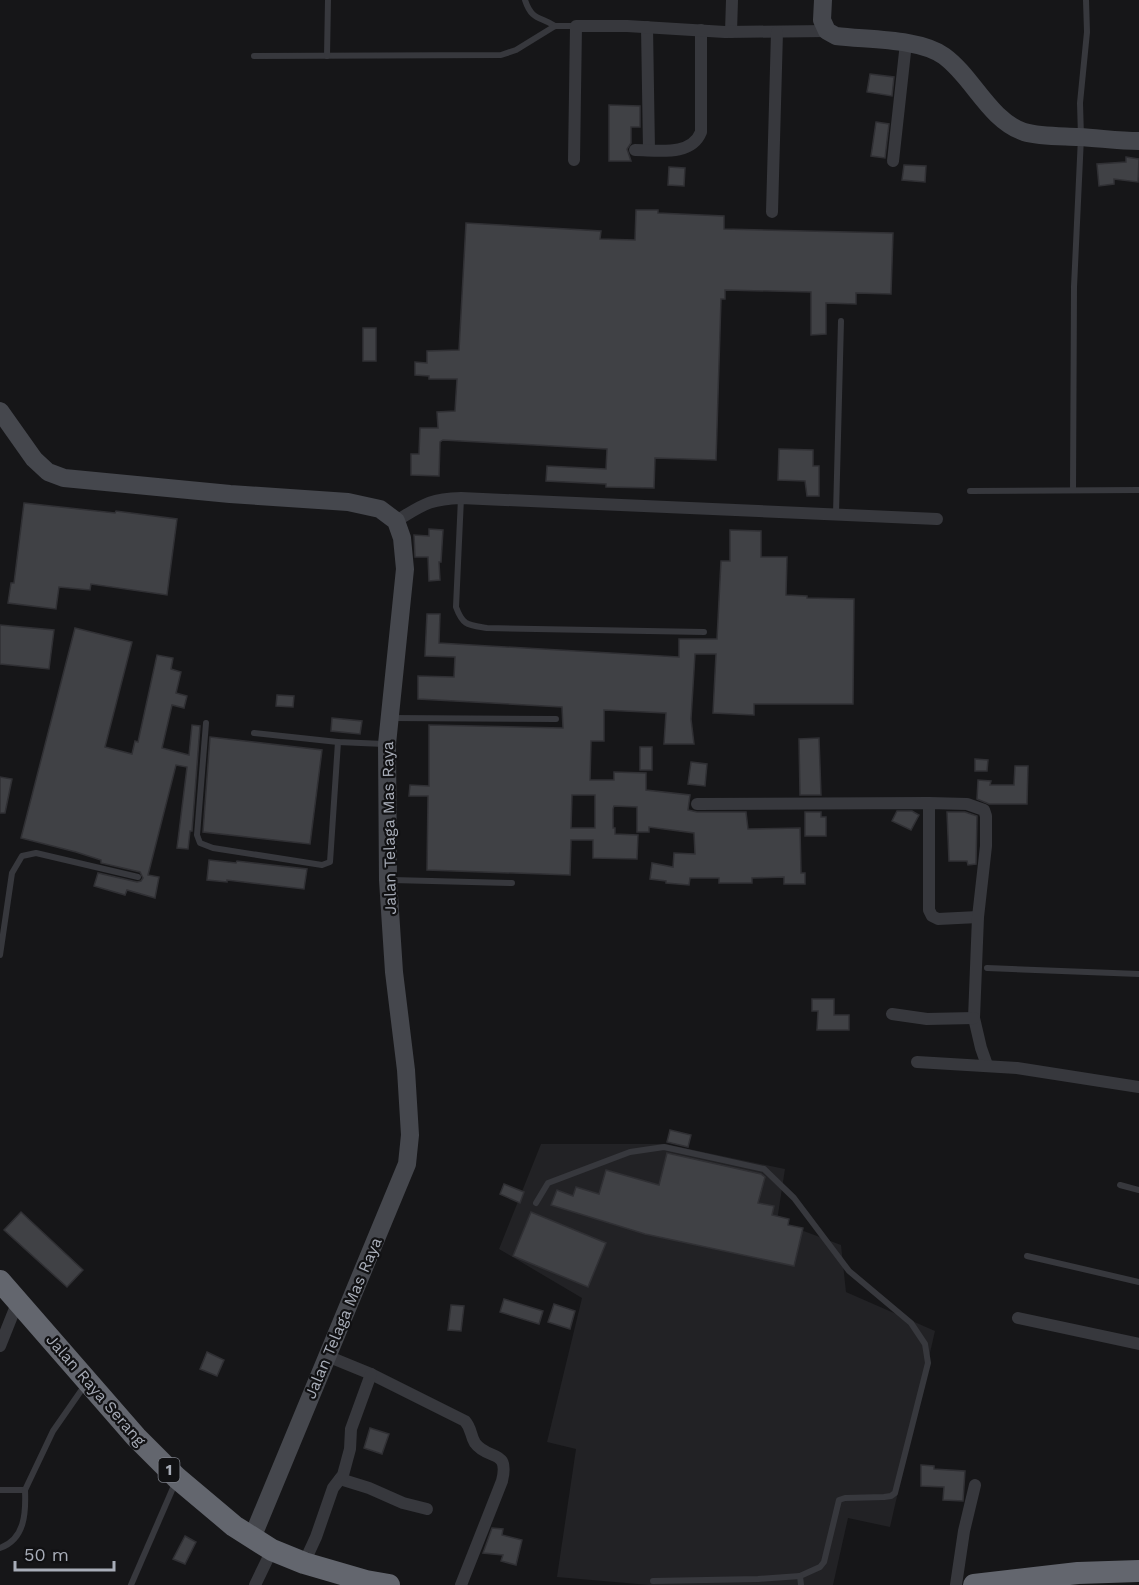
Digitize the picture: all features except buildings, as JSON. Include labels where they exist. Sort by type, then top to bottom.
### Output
[{"type":"highway","name":"Jalan Raya Serang","points":[[0,1281],[136,1437],[177,1478],[234,1526],[272,1550],[304,1563],[365,1583],[389,1585]]},
{"type":"highway","points":[[974,1585],[1007,1584],[1078,1573],[1127,1574]]},
{"type":"main road","points":[[823,0],[822,20],[827,31],[836,36],[906,43],[930,48],[956,66],[996,113],[1024,132],[1139,141]]},
{"type":"main road","points":[[0,411],[34,459],[48,472],[64,478],[230,494],[348,502],[381,509],[396,521]]},
{"type":"main road","name":"Jalan Telaga Mas Raya","points":[[252,1538],[406,1164],[410,1135],[406,1070],[394,972],[388,879],[387,744],[405,568],[402,538],[396,521]]},
{"type":"street","points":[[730,32],[732,0]]},
{"type":"street","points":[[574,160],[576,26],[730,32],[827,31]]},
{"type":"street","points":[[647,27],[649,150]]},
{"type":"street","points":[[635,150],[687,148],[699,138],[701,132],[701,30]]},
{"type":"street","points":[[772,212],[777,32]]},
{"type":"street","points":[[893,161],[906,43]]},
{"type":"street","points":[[396,521],[429,502],[438,499],[461,498],[937,519]]},
{"type":"street","points":[[929,803],[929,910],[932,916],[938,919],[978,917]]},
{"type":"street","points":[[697,804],[929,803],[967,804],[984,810],[986,846],[978,917],[974,1018],[976,1033],[987,1065]]},
{"type":"street","points":[[892,1014],[927,1019],[974,1018]]},
{"type":"street","points":[[916,1062],[987,1065],[1139,1087]]},
{"type":"street","points":[[0,1346],[18,1301]]},
{"type":"street","points":[[1018,1318],[1139,1344]]},
{"type":"street","points":[[327,1356],[370,1374],[465,1421],[471,1428],[473,1439],[478,1446],[501,1459],[506,1468],[502,1481],[461,1585]]},
{"type":"street","points":[[304,1563],[316,1537],[333,1488],[340,1479],[350,1449],[351,1429],[370,1374]]},
{"type":"street","points":[[340,1479],[369,1488],[403,1503],[427,1509]]},
{"type":"street","points":[[956,1585],[964,1531],[975,1485]]},
{"type":"street","points":[[255,1585],[272,1550]]},
{"type":"lane","points":[[327,56],[328,0]]},
{"type":"lane","points":[[525,0],[528,10],[536,18],[555,27]]},
{"type":"lane","points":[[1073,490],[1074,287],[1081,137],[1080,103],[1087,32],[1086,0]]},
{"type":"lane","points":[[254,56],[501,55],[516,50],[555,27],[576,26]]},
{"type":"lane","points":[[836,515],[841,321]]},
{"type":"lane","points":[[970,490],[1139,490]]},
{"type":"lane","points":[[461,498],[456,607],[460,618],[468,625],[487,628],[704,632]]},
{"type":"lane","points":[[389,718],[556,719]]},
{"type":"lane","points":[[206,723],[197,835],[200,843],[213,848],[322,866],[330,862],[338,742]]},
{"type":"lane","points":[[254,733],[338,742],[387,744]]},
{"type":"lane","points":[[0,955],[12,873],[22,856],[36,853],[138,877]]},
{"type":"lane","points":[[388,879],[512,883]]},
{"type":"lane","points":[[987,968],[1139,974]]},
{"type":"lane","points":[[536,1203],[548,1184],[630,1152],[664,1147],[764,1169],[794,1198],[849,1271],[911,1323],[925,1344],[928,1363],[895,1493],[884,1497],[839,1500],[824,1562],[820,1567],[800,1575],[758,1579],[653,1581]]},
{"type":"lane","points":[[1120,1185],[1139,1190]]},
{"type":"lane","points":[[1026,1256],[1139,1282]]},
{"type":"lane","points":[[0,1548],[19,1535],[24,1523],[25,1490],[53,1431],[88,1380]]},
{"type":"lane","points":[[131,1585],[177,1478]]},
{"type":"lane","points":[[0,1490],[25,1490]]},
{"type":"lane","points":[[800,1575],[801,1585]]},
{"type":"shaded area","points":[[541,1144],[665,1144],[785,1169],[777,1221],[841,1245],[846,1292],[935,1331],[890,1527],[848,1518],[833,1585],[649,1585],[557,1577],[576,1449],[547,1442],[582,1298],[499,1249]]}]
